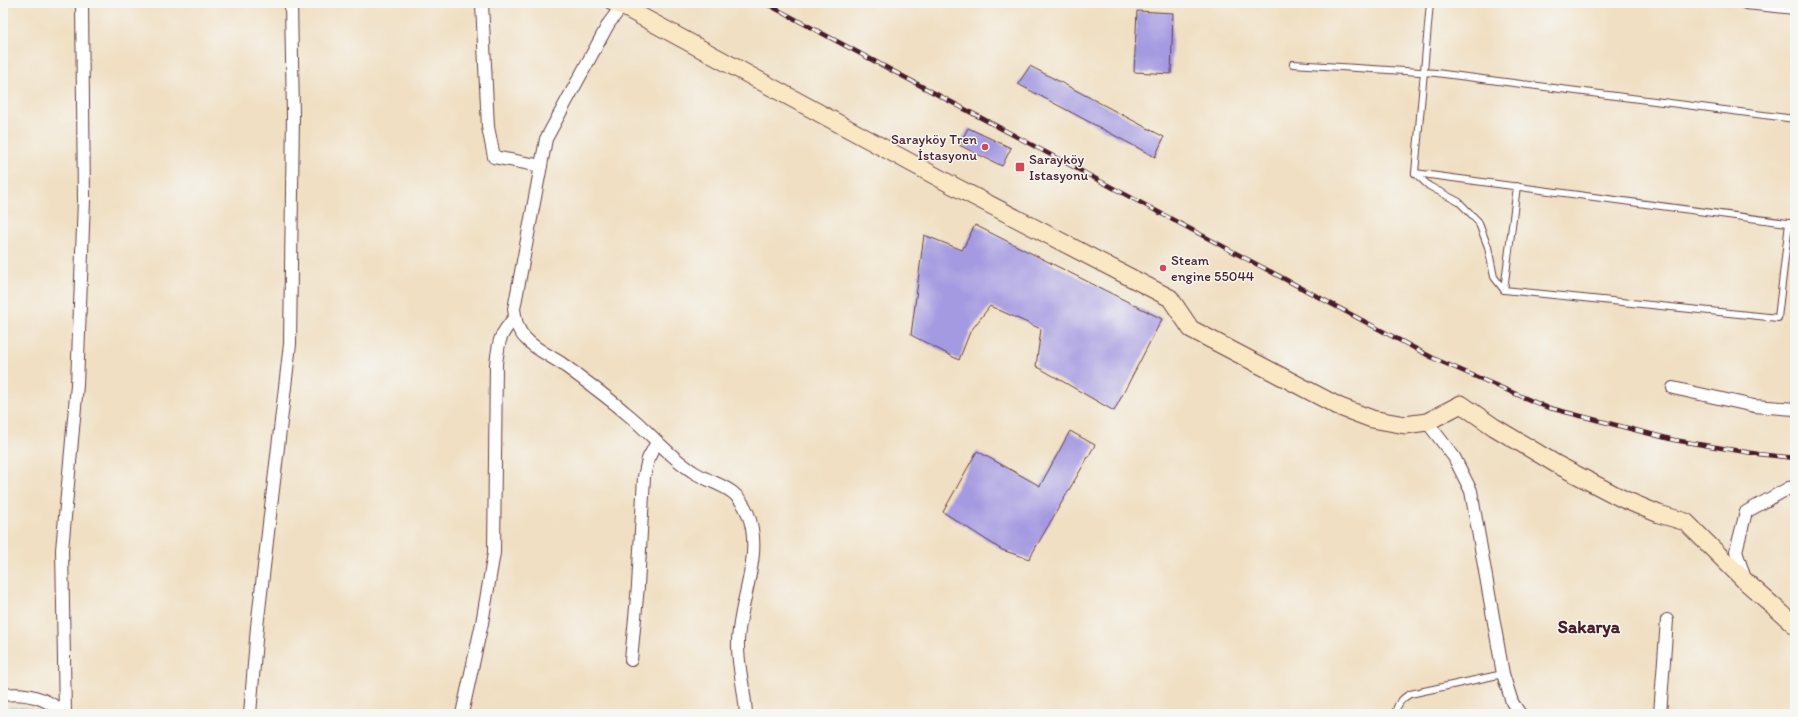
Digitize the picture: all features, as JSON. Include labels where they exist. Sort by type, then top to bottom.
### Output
[{"type":"street","points":[[65,714],[62,550],[77,385],[84,200],[82,3]]},
{"type":"street","points":[[250,714],[258,627],[290,344],[293,114],[291,3]]},
{"type":"street","points":[[482,3],[488,128],[494,157],[541,166]]},
{"type":"street","points":[[1746,3],[1795,8]]},
{"type":"street","points":[[746,714],[738,644],[740,617],[751,570],[753,545],[752,528],[744,505],[734,493],[719,483],[692,472],[621,408],[561,363],[527,341],[517,329],[514,310],[546,139],[609,23],[621,4],[952,185],[1170,298],[1191,329],[1340,407],[1372,420],[1406,425],[1427,422],[1461,404],[1494,427],[1563,468],[1623,499],[1660,514],[1686,522],[1745,581],[1795,625]]},
{"type":"street","points":[[462,714],[482,623],[494,553],[496,364],[502,333],[515,317]]},
{"type":"street","points":[[1673,388],[1754,406],[1795,409]]},
{"type":"street","points":[[1427,422],[1454,457],[1471,491],[1503,674],[1512,702],[1520,714]]},
{"type":"street","points":[[631,660],[638,586],[644,477],[648,459],[657,442]]},
{"type":"street","points":[[1745,581],[1736,551],[1746,512],[1789,488],[1795,487]]},
{"type":"street","points":[[1660,714],[1667,620]]},
{"type":"street","points":[[3,695],[22,694],[33,696],[52,704],[65,714]]},
{"type":"lane","points":[[1415,173],[1430,3]]},
{"type":"lane","points":[[1293,64],[1424,72],[1795,119]]},
{"type":"lane","points":[[1415,173],[1792,223],[1778,318],[1504,290],[1494,277],[1488,248],[1478,221],[1459,202],[1429,186],[1415,173]]},
{"type":"lane","points":[[1504,290],[1517,186]]},
{"type":"lane","points":[[1395,714],[1400,700],[1410,694],[1503,674]]},
{"type":"building","points":[[1137,11],[1173,13],[1171,74],[1134,72]]},
{"type":"building","points":[[1030,66],[1164,137],[1155,157],[1018,84]]},
{"type":"building","name":"Sarayköy Tren İstasyonu","points":[[968,128],[1011,148],[1002,166],[959,145]]},
{"type":"building","points":[[975,225],[1162,319],[1114,411],[1036,366],[1041,329],[990,306],[970,332],[959,360],[911,335],[924,235],[962,250]]},
{"type":"building","points":[[1070,431],[1095,445],[1029,559],[1002,550],[943,512],[977,451],[1040,486]]},
{"type":"waterway","points":[[3,711],[22,709],[38,714]]},
{"type":"railway","points":[[765,3],[1435,359],[1546,407],[1674,440],[1758,454],[1795,458]]},
{"type":"place","name":"Sarayköy Tren İstasyonu","points":[[985,147]]},
{"type":"place","name":"Sarayköy Istasyonu","points":[[1020,167]]},
{"type":"place","name":"Steam engine 55044","points":[[1163,268]]},
{"type":"district","name":"Sakarya","points":[[1589,627]]}]
